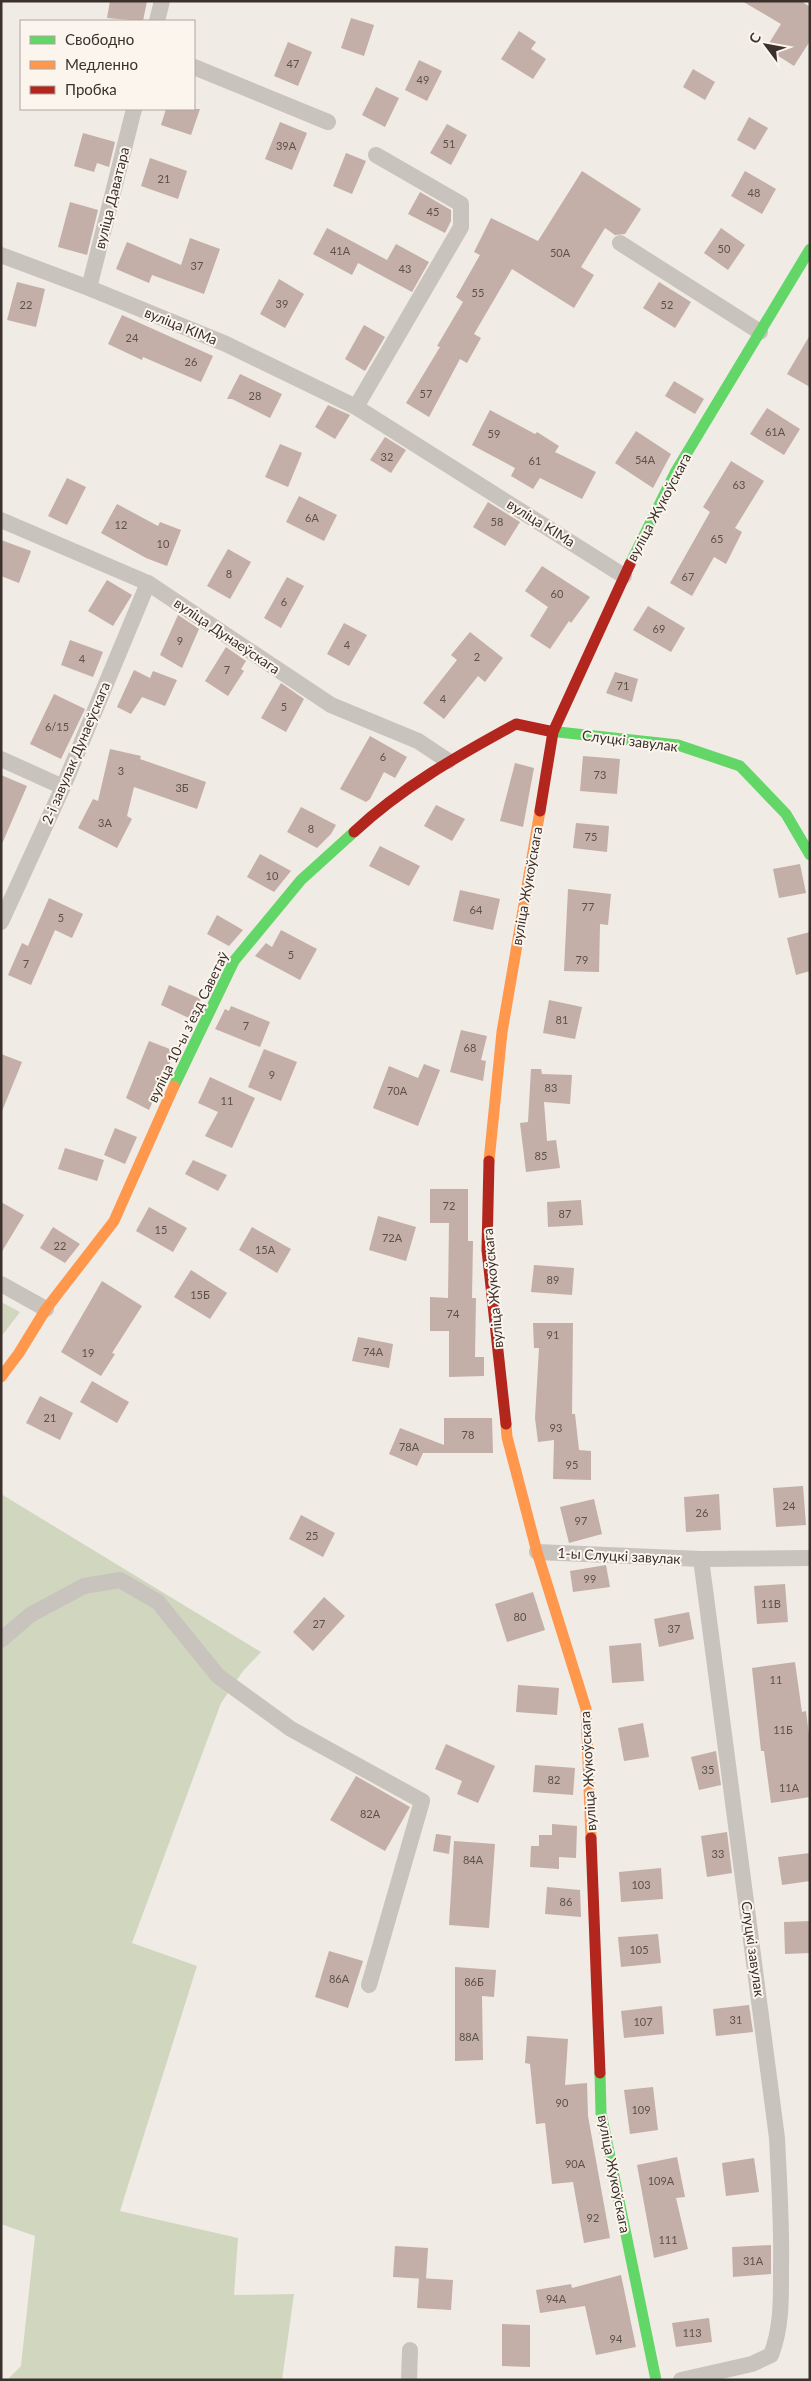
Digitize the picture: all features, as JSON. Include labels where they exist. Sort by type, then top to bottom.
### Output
[{"type":"street","points":[[156,20],[162,1]]},
{"type":"street","points":[[195,67],[328,122]]},
{"type":"street","name":"вуліца Даватара","points":[[89,288],[134,110]]},
{"type":"street","points":[[356,407],[461,227],[461,204],[376,155]]},
{"type":"street","points":[[620,243],[760,332]]},
{"type":"street","name":"вуліца Жукоўскага","points":[[656,2380],[602,2113],[586,1709],[537,1552],[507,1438],[487,1250],[490,1141],[502,1032],[553,732],[624,576],[676,471],[810,248]]},
{"type":"street","name":"вуліца КІМа","points":[[1,255],[89,288],[226,344],[356,407],[624,576]]},
{"type":"street","name":"вуліца Дунаеўскага","points":[[1,520],[148,583],[331,705],[418,742],[448,761]]},
{"type":"street","name":"2-і завулак Дунаеўскага","points":[[1,922],[63,787],[148,583]]},
{"type":"street","name":"вуліца 10-ы зʼезд Саветаў","points":[[1,1377],[19,1354],[46,1309],[114,1221],[191,1048],[234,961],[301,880],[378,810],[448,761],[516,724],[553,732]]},
{"type":"street","name":"Слуцкі завулак","points":[[553,732],[678,745],[740,766],[786,814],[810,855]]},
{"type":"street","points":[[1,759],[63,787]]},
{"type":"street","points":[[1,1284],[46,1309]]},
{"type":"street","name":"1-ы Слуцкі завулак","points":[[537,1552],[701,1559]]},
{"type":"street","points":[[701,1559],[810,1558]]},
{"type":"street","name":"Слуцкі завулак","points":[[681,2380],[752,2364],[771,2354],[777,2340],[781,2309],[782,2223],[777,2138],[701,1559]]},
{"type":"street","points":[[1,1640],[30,1614],[84,1586],[120,1580],[158,1602],[218,1676],[291,1729],[422,1801],[369,1986]]},
{"type":"street","points":[[409,2380],[410,2350]]},
{"type":"green space","points":[[1,1302],[20,1312],[1,1337]]},
{"type":"green space","points":[[1,1494],[261,1652],[243,1671],[221,1703],[132,1943],[197,1966],[120,2211],[238,2238],[234,2295],[294,2294],[282,2380],[7,2380],[21,2366],[35,2236],[1,2224]]},
{"type":"building","points":[[110,1],[147,1],[143,20],[107,18]]},
{"type":"building","points":[[742,1],[801,1],[810,7],[810,41],[794,66],[766,48],[781,24]]},
{"type":"building","points":[[351,18],[374,25],[364,56],[341,48]]},
{"type":"building","points":[[519,31],[536,42],[531,49],[546,59],[533,79],[501,59]]},
{"type":"building","points":[[288,42],[312,52],[298,86],[274,76]]},
{"type":"building","points":[[419,60],[442,71],[427,101],[405,90]]},
{"type":"building","points":[[693,69],[715,82],[705,100],[683,87]]},
{"type":"building","points":[[376,87],[399,98],[385,127],[362,115]]},
{"type":"building","points":[[200,109],[191,135],[161,125],[166,110]]},
{"type":"building","points":[[749,117],[768,128],[755,150],[737,140]]},
{"type":"building","points":[[280,122],[307,133],[292,170],[265,159]]},
{"type":"building","points":[[447,124],[467,135],[451,165],[430,153]]},
{"type":"building","points":[[83,133],[115,142],[109,167],[97,163],[94,172],[74,166]]},
{"type":"building","points":[[346,153],[366,161],[352,194],[333,186]]},
{"type":"building","points":[[150,158],[187,171],[178,199],[141,186]]},
{"type":"building","points":[[582,171],[641,209],[625,234],[615,235],[605,228],[581,267],[594,275],[574,308],[512,269],[474,334],[481,338],[467,363],[460,359],[429,417],[406,403],[440,347],[437,346],[463,302],[456,297],[480,255],[474,252],[491,218],[538,241]]},
{"type":"building","points":[[745,171],[776,189],[762,214],[731,196]]},
{"type":"building","points":[[420,192],[451,210],[451,221],[445,233],[408,214]]},
{"type":"building","points":[[70,202],[98,210],[87,255],[58,247]]},
{"type":"building","points":[[327,228],[387,260],[396,244],[429,262],[412,292],[358,263],[352,275],[313,254]]},
{"type":"building","points":[[721,228],[745,245],[728,270],[704,253]]},
{"type":"building","points":[[190,238],[220,249],[204,294],[152,275],[149,283],[116,269],[127,242],[181,265]]},
{"type":"building","points":[[279,279],[304,294],[285,328],[260,314]]},
{"type":"building","points":[[17,282],[45,289],[36,327],[7,320]]},
{"type":"building","points":[[659,282],[691,302],[675,328],[643,308]]},
{"type":"building","points":[[122,315],[213,356],[201,382],[143,357],[142,360],[108,344]]},
{"type":"building","points":[[364,325],[385,337],[365,371],[345,359]]},
{"type":"building","points":[[810,335],[810,387],[787,374]]},
{"type":"building","points":[[240,374],[282,394],[270,418],[232,399],[227,399]]},
{"type":"building","points":[[674,381],[704,399],[695,414],[665,396]]},
{"type":"building","points":[[328,405],[350,415],[335,439],[315,427]]},
{"type":"building","points":[[767,408],[800,429],[784,455],[750,434]]},
{"type":"building","points":[[490,410],[535,434],[537,432],[559,446],[555,452],[596,472],[582,499],[540,478],[533,489],[511,476],[515,468],[472,445]]},
{"type":"building","points":[[636,431],[671,454],[653,488],[615,463]]},
{"type":"building","points":[[385,437],[406,450],[391,473],[370,460]]},
{"type":"building","points":[[280,444],[302,453],[288,487],[265,477]]},
{"type":"building","points":[[731,461],[764,481],[735,528],[742,532],[726,564],[714,557],[692,596],[670,583],[710,512],[703,507]]},
{"type":"building","points":[[67,478],[86,487],[67,525],[48,516]]},
{"type":"building","points":[[299,496],[337,515],[324,541],[286,522]]},
{"type":"building","points":[[488,502],[520,522],[505,546],[473,527]]},
{"type":"building","points":[[117,504],[158,526],[160,522],[181,530],[167,566],[146,558],[101,533]]},
{"type":"building","points":[[1,540],[31,551],[19,583],[1,576]]},
{"type":"building","points":[[228,549],[251,562],[230,599],[207,586]]},
{"type":"building","points":[[542,566],[590,597],[571,623],[569,621],[550,649],[530,636],[548,607],[525,591]]},
{"type":"building","points":[[287,577],[304,586],[281,628],[264,618]]},
{"type":"building","points":[[107,580],[132,595],[113,626],[88,611]]},
{"type":"building","points":[[648,606],[685,628],[671,652],[633,630]]},
{"type":"building","points":[[178,615],[199,629],[182,668],[160,655]]},
{"type":"building","points":[[344,623],[367,635],[349,666],[327,654]]},
{"type":"building","points":[[470,632],[503,658],[485,682],[478,676],[444,719],[423,703],[457,660],[451,655]]},
{"type":"building","points":[[70,640],[103,652],[93,677],[61,665]]},
{"type":"building","points":[[226,647],[246,661],[241,669],[244,671],[228,696],[205,681]]},
{"type":"building","points":[[134,670],[150,678],[153,671],[177,680],[165,706],[142,697],[131,714],[117,707]]},
{"type":"building","points":[[615,672],[638,679],[632,702],[606,693]]},
{"type":"building","points":[[281,683],[304,699],[286,732],[261,718]]},
{"type":"building","points":[[54,694],[85,709],[61,759],[30,744]]},
{"type":"building","points":[[370,736],[407,757],[395,778],[384,772],[370,799],[366,802],[340,789]]},
{"type":"building","points":[[110,749],[141,756],[140,759],[206,782],[197,809],[134,787],[127,816],[132,819],[117,848],[78,828],[93,799],[98,801]]},
{"type":"building","points":[[583,756],[620,759],[617,794],[580,791]]},
{"type":"building","points":[[515,763],[534,768],[523,827],[500,821]]},
{"type":"building","points":[[1,775],[27,786],[1,846]]},
{"type":"building","points":[[436,805],[465,819],[452,841],[424,826]]},
{"type":"building","points":[[301,807],[336,825],[331,834],[317,848],[287,832]]},
{"type":"building","points":[[576,823],[609,826],[607,852],[573,848]]},
{"type":"building","points":[[380,846],[420,866],[409,886],[369,866]]},
{"type":"building","points":[[260,854],[291,871],[274,892],[247,877]]},
{"type":"building","points":[[800,864],[806,893],[779,898],[773,869]]},
{"type":"building","points":[[568,889],[611,894],[608,925],[600,924],[599,972],[564,971]]},
{"type":"building","points":[[460,890],[500,899],[493,930],[453,921]]},
{"type":"building","points":[[49,898],[83,914],[72,938],[55,930],[31,985],[8,975],[22,943],[28,946]]},
{"type":"building","points":[[217,915],[243,930],[229,946],[207,934]]},
{"type":"building","points":[[281,930],[317,949],[300,980],[255,956],[266,943],[272,947]]},
{"type":"building","points":[[810,932],[810,971],[796,975],[787,938]]},
{"type":"building","points":[[169,985],[201,999],[191,1019],[161,1005]]},
{"type":"building","points":[[549,1000],[582,1007],[575,1039],[543,1033]]},
{"type":"building","points":[[231,1006],[270,1022],[260,1047],[215,1029],[225,1009],[229,1011]]},
{"type":"building","points":[[461,1030],[487,1036],[481,1060],[486,1061],[483,1081],[450,1072]]},
{"type":"building","points":[[149,1041],[175,1051],[149,1110],[126,1098]]},
{"type":"building","points":[[264,1049],[297,1062],[281,1101],[248,1087]]},
{"type":"building","points":[[1,1054],[22,1062],[2,1111],[1,1110]]},
{"type":"building","points":[[424,1064],[440,1070],[418,1126],[373,1108],[389,1066],[418,1078]]},
{"type":"building","points":[[531,1069],[541,1069],[542,1074],[572,1075],[570,1104],[544,1102],[547,1141],[556,1140],[560,1168],[526,1172],[520,1123],[528,1122]]},
{"type":"building","points":[[210,1077],[255,1098],[232,1148],[205,1136],[218,1112],[198,1103]]},
{"type":"building","points":[[115,1128],[137,1137],[125,1164],[104,1155]]},
{"type":"building","points":[[65,1148],[104,1160],[97,1181],[58,1169]]},
{"type":"building","points":[[193,1160],[227,1175],[218,1191],[185,1174]]},
{"type":"building","points":[[430,1189],[468,1189],[468,1241],[473,1241],[472,1298],[476,1298],[475,1357],[484,1357],[484,1376],[449,1377],[449,1331],[430,1331],[430,1297],[448,1298],[449,1223],[430,1223]]},
{"type":"building","points":[[581,1200],[583,1225],[548,1227],[547,1202]]},
{"type":"building","points":[[1,1202],[24,1215],[1,1253]]},
{"type":"building","points":[[149,1207],[187,1228],[173,1252],[136,1231]]},
{"type":"building","points":[[378,1216],[416,1227],[406,1261],[369,1250]]},
{"type":"building","points":[[53,1227],[80,1244],[65,1263],[40,1248]]},
{"type":"building","points":[[252,1227],[291,1249],[277,1273],[239,1250]]},
{"type":"building","points":[[534,1265],[574,1268],[572,1295],[531,1292]]},
{"type":"building","points":[[191,1270],[227,1293],[210,1319],[174,1297]]},
{"type":"building","points":[[102,1281],[142,1306],[112,1353],[115,1354],[101,1376],[61,1352]]},
{"type":"building","points":[[533,1323],[573,1323],[572,1414],[575,1414],[579,1450],[591,1451],[591,1480],[553,1479],[554,1440],[538,1442],[535,1418],[539,1348],[534,1348]]},
{"type":"building","points":[[358,1337],[393,1344],[389,1368],[352,1361]]},
{"type":"building","points":[[92,1381],[129,1402],[117,1423],[80,1402]]},
{"type":"building","points":[[40,1396],[73,1413],[60,1440],[26,1423]]},
{"type":"building","points":[[444,1418],[492,1418],[493,1453],[423,1453],[417,1466],[389,1454],[400,1428],[444,1445]]},
{"type":"building","points":[[803,1486],[806,1525],[776,1527],[773,1488]]},
{"type":"building","points":[[719,1494],[721,1530],[686,1532],[684,1497]]},
{"type":"building","points":[[594,1499],[602,1534],[569,1543],[560,1507]]},
{"type":"building","points":[[301,1515],[335,1533],[323,1557],[289,1539]]},
{"type":"building","points":[[606,1565],[610,1587],[573,1592],[570,1571]]},
{"type":"building","points":[[785,1584],[788,1622],[757,1624],[754,1586]]},
{"type":"building","points":[[533,1592],[545,1630],[507,1642],[495,1604]]},
{"type":"building","points":[[324,1597],[345,1616],[313,1651],[293,1632]]},
{"type":"building","points":[[689,1612],[694,1639],[659,1647],[654,1619]]},
{"type":"building","points":[[641,1643],[644,1681],[612,1683],[609,1646]]},
{"type":"building","points":[[795,1662],[802,1712],[806,1711],[810,1743],[810,1797],[771,1803],[764,1751],[761,1751],[752,1668]]},
{"type":"building","points":[[518,1685],[559,1688],[557,1715],[516,1712]]},
{"type":"building","points":[[643,1723],[649,1757],[624,1761],[618,1728]]},
{"type":"building","points":[[446,1744],[495,1766],[478,1803],[457,1794],[462,1781],[435,1769]]},
{"type":"building","points":[[716,1751],[721,1785],[699,1790],[691,1757]]},
{"type":"building","points":[[535,1765],[575,1768],[573,1795],[533,1792]]},
{"type":"building","points":[[356,1776],[410,1807],[385,1851],[330,1820]]},
{"type":"building","points":[[552,1824],[577,1826],[576,1858],[559,1857],[559,1869],[530,1867],[531,1846],[539,1846],[539,1835],[552,1835]]},
{"type":"building","points":[[727,1832],[732,1873],[707,1877],[701,1836]]},
{"type":"building","points":[[436,1834],[451,1836],[449,1854],[433,1851]]},
{"type":"building","points":[[454,1841],[495,1844],[489,1928],[449,1925]]},
{"type":"building","points":[[810,1853],[810,1881],[782,1885],[778,1857]]},
{"type":"building","points":[[661,1868],[663,1899],[621,1902],[619,1872]]},
{"type":"building","points":[[547,1887],[580,1890],[581,1917],[545,1914]]},
{"type":"building","points":[[810,1921],[810,1953],[785,1954],[784,1922]]},
{"type":"building","points":[[658,1934],[661,1963],[621,1967],[618,1937]]},
{"type":"building","points":[[329,1951],[363,1961],[348,2008],[315,1997]]},
{"type":"building","points":[[455,1967],[496,1970],[494,1997],[482,1996],[483,2060],[455,2061]]},
{"type":"building","points":[[749,2005],[753,2032],[716,2036],[713,2009]]},
{"type":"building","points":[[662,2006],[664,2034],[624,2038],[621,2011]]},
{"type":"building","points":[[527,2036],[568,2039],[565,2085],[587,2083],[588,2116],[610,2238],[584,2243],[573,2182],[552,2184],[545,2123],[536,2124],[530,2064],[525,2063]]},
{"type":"building","points":[[653,2087],[658,2130],[630,2134],[624,2090]]},
{"type":"building","points":[[677,2157],[685,2197],[676,2198],[688,2249],[654,2258],[637,2165]]},
{"type":"building","points":[[754,2158],[759,2192],[726,2196],[722,2163]]},
{"type":"building","points":[[771,2245],[771,2274],[733,2277],[732,2247]]},
{"type":"building","points":[[395,2246],[428,2248],[426,2279],[393,2277]]},
{"type":"building","points":[[621,2275],[636,2347],[596,2355],[585,2306],[540,2313],[536,2290],[571,2284],[572,2288]]},
{"type":"building","points":[[419,2278],[453,2280],[451,2310],[417,2308]]},
{"type":"building","points":[[709,2318],[712,2342],[676,2347],[672,2323]]},
{"type":"building","points":[[502,2324],[530,2325],[530,2367],[502,2366]]},
{"type":"traffic: fast","points":[[630,564],[676,471],[810,249]]},
{"type":"traffic: fast","points":[[549,731],[678,745],[740,766],[786,814],[810,855]]},
{"type":"traffic: fast","points":[[174,1086],[234,961],[301,880],[354,832]]},
{"type":"traffic: fast","points":[[600,2073],[601,2113],[656,2380]]},
{"type":"traffic: slow","points":[[489,1161],[502,1032],[540,811]]},
{"type":"traffic: slow","points":[[1,1377],[19,1353],[46,1309],[114,1221],[174,1086]]},
{"type":"traffic: slow","points":[[506,1424],[507,1437],[537,1552],[586,1709],[591,1838]]},
{"type":"traffic: jam","points":[[540,811],[553,732],[630,564]]},
{"type":"traffic: jam","points":[[354,832],[411,786],[452,760],[516,724],[549,731]]},
{"type":"traffic: jam","points":[[489,1161],[487,1250],[506,1424]]},
{"type":"traffic: jam","points":[[591,1838],[600,2073]]}]
